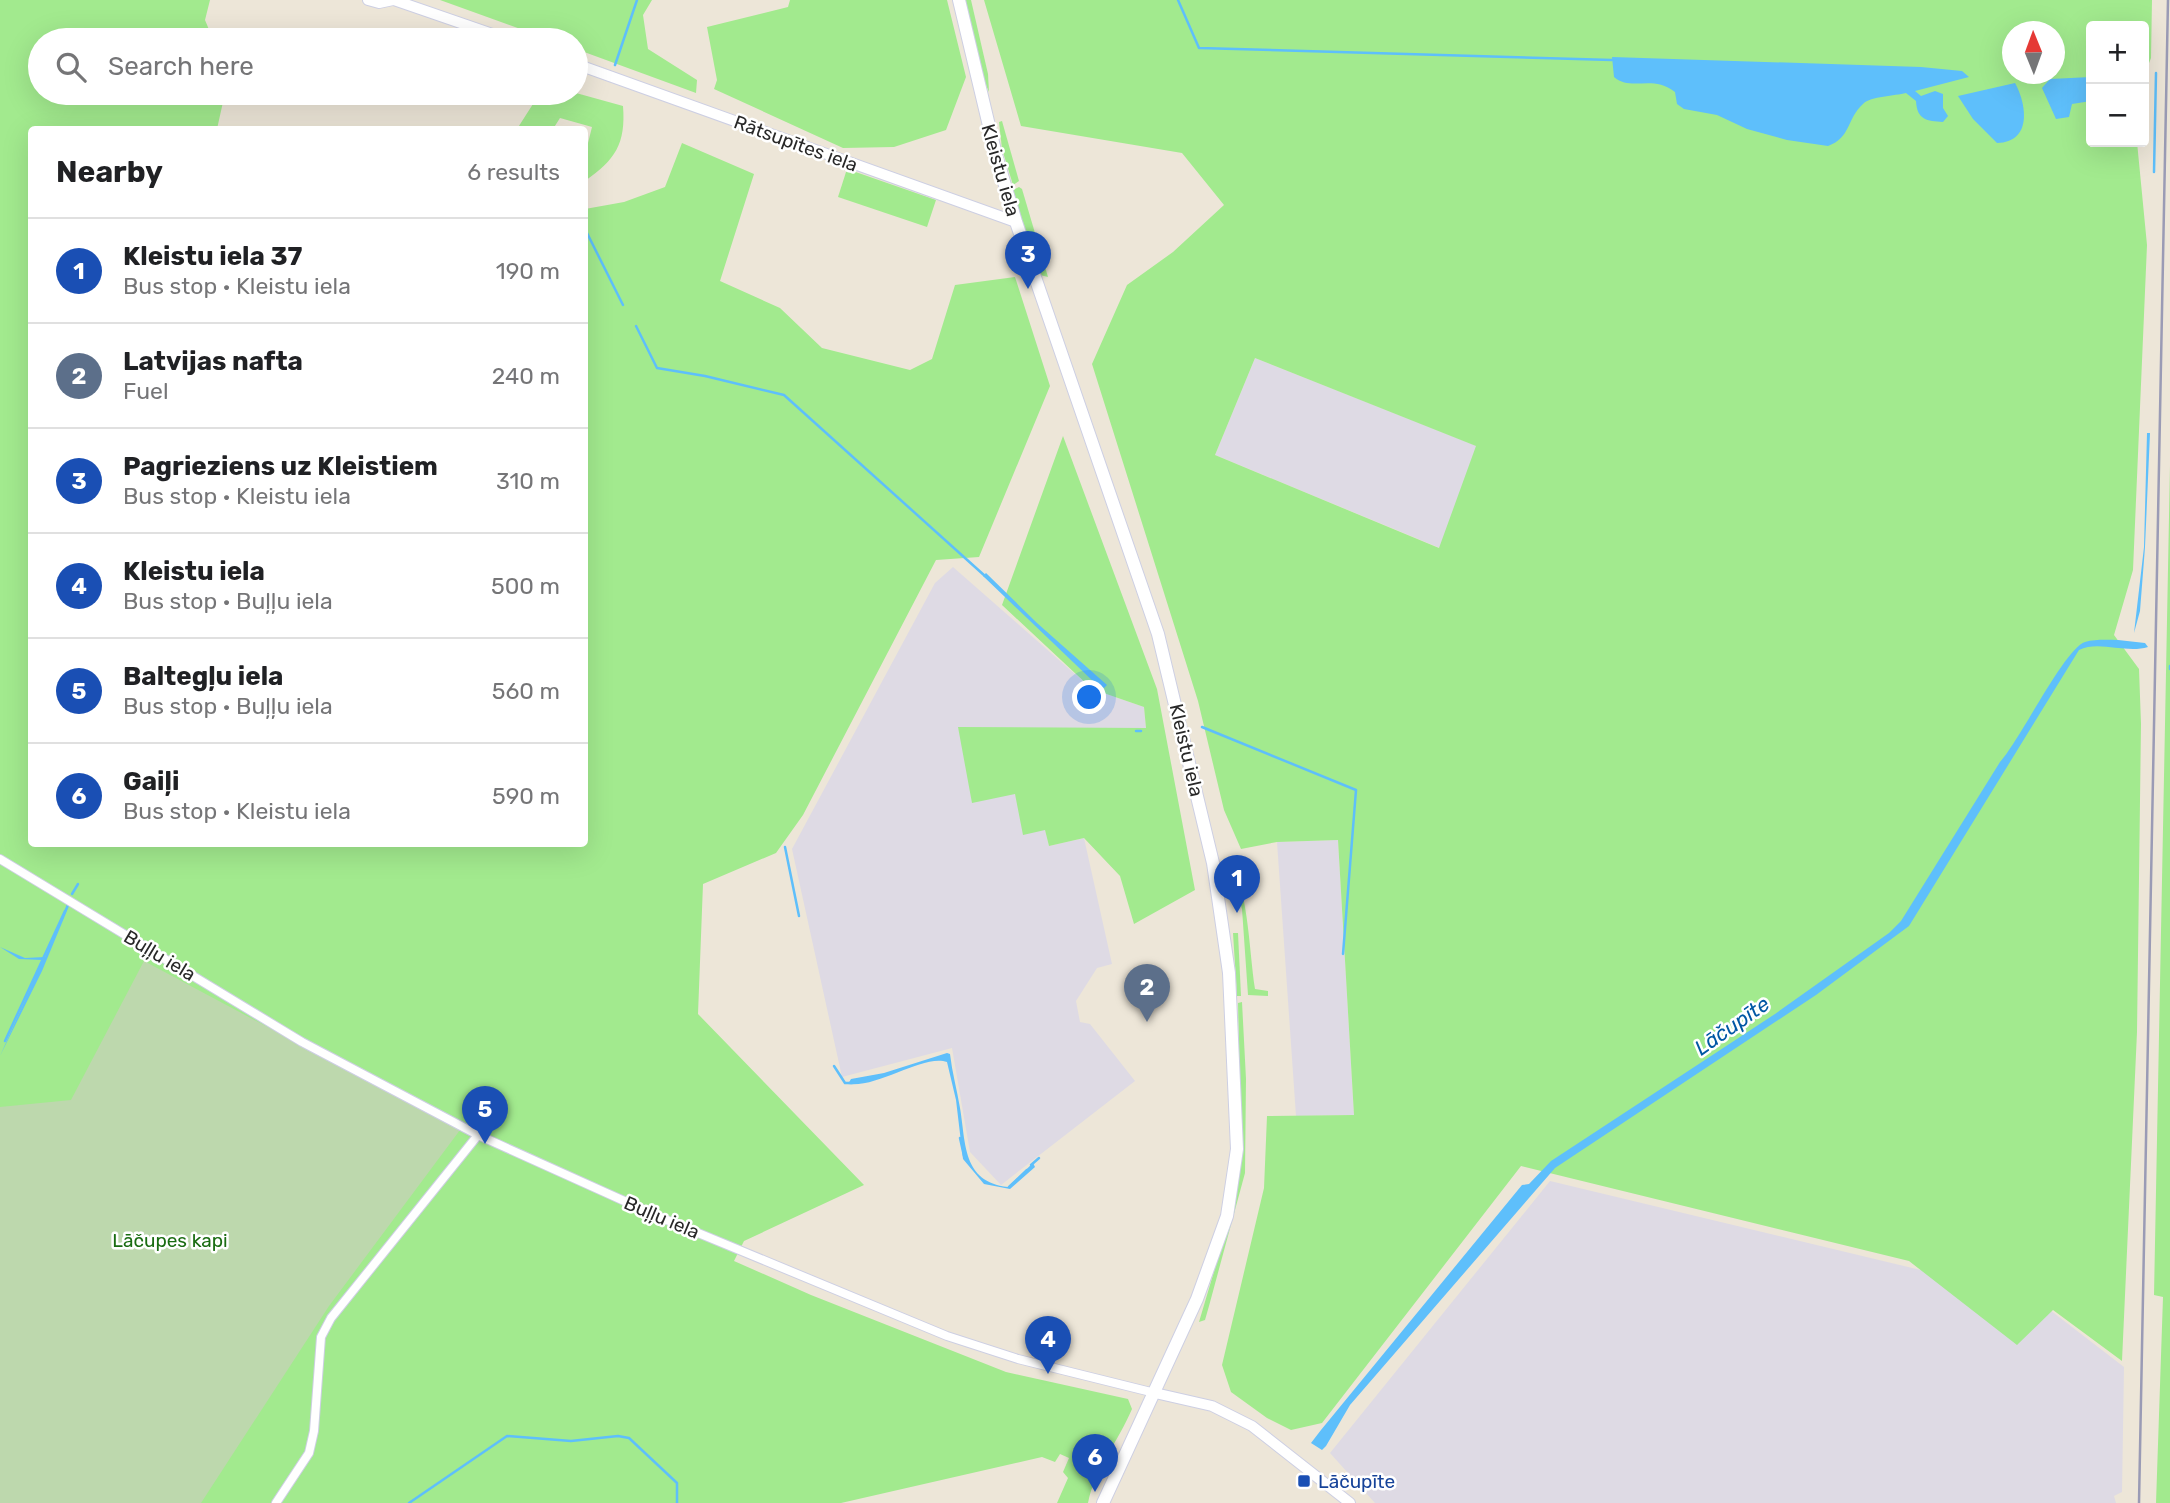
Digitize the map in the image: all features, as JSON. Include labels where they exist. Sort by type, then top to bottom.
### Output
[{"type":"main road","name":"Kleistu iela","points":[[959,0],[996,155],[1016,222],[1158,634],[1181,722],[1224,921],[1235,1074],[1237,1149],[1232,1192],[1213,1257],[1155,1393],[1103,1503]]},
{"type":"street","points":[[368,0],[379,4],[394,0],[475,28]]},
{"type":"street","name":"Rātsupītes iela","points":[[588,68],[1016,222]]},
{"type":"street","name":"Buļļu iela","points":[[0,859],[302,1042],[478,1135],[662,1219],[947,1336],[1018,1359],[1212,1406],[1252,1426],[1350,1503]]},
{"type":"street","points":[[275,1503],[309,1453],[314,1431],[321,1337],[331,1318],[478,1135]]},
{"type":"shaded area","points":[[1255,358],[1477,446],[1440,548],[1215,455]]},
{"type":"shaded area","points":[[953,567],[1092,689],[1144,707],[1146,728],[958,728],[1045,830],[1049,846],[1084,838],[1112,964],[1097,968],[1076,1001],[1080,1022],[1090,1024],[1135,1081],[1001,1185],[970,1152],[952,1048],[842,1077],[792,849],[935,583]]},
{"type":"shaded area","points":[[1338,840],[1354,1115],[1296,1116],[1277,842]]},
{"type":"shaded area","points":[[1550,1181],[2033,1297],[2124,1367],[2122,1492],[2114,1496],[2116,1503],[1375,1503],[1330,1453]]},
{"type":"green space","points":[[0,0],[210,0],[205,20],[208,28],[28,28],[28,105],[222,105],[218,126],[28,126],[28,847],[588,847],[588,208],[624,202],[665,187],[682,143],[754,174],[720,281],[780,308],[822,348],[910,370],[932,359],[955,285],[1015,277],[1050,386],[979,557],[936,560],[803,815],[776,853],[703,884],[698,1014],[864,1185],[744,1241],[734,1261],[811,1295],[1006,1372],[1128,1399],[1132,1409],[1101,1467],[1088,1503],[1057,1503],[1068,1478],[1063,1472],[1069,1458],[1060,1454],[1055,1462],[1042,1457],[841,1503],[0,1503]]},
{"type":"green space","points":[[440,0],[652,0],[643,15],[648,49],[697,80],[696,93],[588,53],[588,28],[518,28]]},
{"type":"green space","points":[[790,0],[947,0],[966,77],[946,130],[894,147],[843,148],[714,89],[717,80],[707,27],[788,7]]},
{"type":"green space","points":[[965,0],[971,0],[988,74],[989,92],[982,76]]},
{"type":"green space","points":[[984,0],[2152,0],[2149,63],[2149,21],[2086,21],[2086,147],[2137,147],[2147,245],[2133,570],[2114,635],[2139,669],[2141,724],[2137,1032],[2122,1361],[2053,1310],[2017,1345],[1909,1261],[1521,1166],[1322,1423],[1291,1430],[1267,1418],[1231,1392],[1222,1365],[1264,1188],[1267,1116],[1354,1115],[1338,840],[1277,842],[1241,849],[1224,810],[1198,701],[1092,364],[1127,285],[1173,252],[1224,205],[1182,153],[1021,126]],"holes":[[[1255,358],[1476,446],[1439,548],[1215,455]]]},
{"type":"green space","points":[[588,96],[623,106],[623,131],[616,150],[604,166],[588,179],[588,143],[592,127],[560,118],[555,126],[519,126],[532,105],[588,105]]},
{"type":"green space","points":[[1002,121],[1019,181],[1013,185],[1002,149],[999,122]]},
{"type":"green space","points":[[847,169],[936,200],[927,227],[838,197]]},
{"type":"green space","points":[[1019,187],[1022,189],[1048,277],[1040,275],[1011,191]]},
{"type":"green space","points":[[1063,436],[1157,689],[1195,890],[1134,924],[1120,876],[1084,838],[1049,846],[1045,830],[1023,835],[1015,794],[972,803],[958,727],[1146,728],[1144,707],[1092,689],[1002,605]]},
{"type":"green space","points":[[2170,465],[2170,1503],[2156,1503],[2163,1297],[2154,1295]]},
{"type":"green space","points":[[1229,864],[1233,864],[1242,894],[1255,989],[1268,991],[1268,996],[1248,995],[1242,909]]},
{"type":"green space","points":[[1233,933],[1238,933],[1241,996],[1237,996]]},
{"type":"green space","name":"Lāčupes kapi","points":[[144,961],[460,1130],[329,1306],[201,1503],[0,1503],[0,1107],[71,1100]]},
{"type":"green space","points":[[1242,1002],[1246,1079],[1245,1173],[1205,1320],[1199,1322],[1234,1204],[1241,1140],[1238,1003]]},
{"type":"water","points":[[1612,57],[1921,67],[1962,71],[1969,77],[1915,91],[1921,96],[1935,91],[1943,94],[1943,108],[1948,116],[1943,122],[1921,116],[1916,101],[1906,93],[1877,98],[1863,104],[1841,138],[1828,146],[1787,140],[1747,129],[1717,115],[1684,109],[1677,104],[1675,92],[1667,87],[1650,83],[1628,83],[1614,77]]},
{"type":"water","points":[[2086,77],[2086,102],[2072,104],[2069,117],[2056,119],[2042,88],[2046,84],[2065,84],[2065,78]]},
{"type":"water","points":[[2015,84],[2024,111],[2021,129],[2008,141],[1997,143],[1973,119],[1958,96]]},
{"type":"water","points":[[2147,433],[2150,433],[2145,547],[2140,611],[2134,633],[2144,547]]},
{"type":"water","points":[[986,573],[1107,685],[1104,688],[1097,685],[983,576]]},
{"type":"water","name":"Lāčupīte","points":[[2118,640],[2145,643],[2148,647],[2131,649],[2095,646],[2079,650],[1909,926],[1816,995],[1555,1168],[1350,1405],[1326,1446],[1322,1450],[1311,1443],[1522,1185],[1529,1184],[1551,1161],[1775,1014],[1889,933],[1901,921],[2066,660],[2085,642]]},
{"type":"water","points":[[67,904],[69,906],[42,971],[0,1056],[43,960],[19,959],[0,947],[25,958],[45,957]]},
{"type":"water","points":[[950,1054],[966,1147],[974,1169],[993,1184],[1008,1187],[1033,1163],[1035,1167],[1010,1189],[984,1184],[963,1159],[956,1100],[947,1062],[926,1063],[873,1081],[848,1084],[851,1079],[884,1073]]},
{"type":"waterway","points":[[615,65],[637,0]]},
{"type":"waterway","points":[[1178,0],[1199,48],[1612,60]]},
{"type":"waterway","points":[[2154,172],[2156,73]]},
{"type":"waterway","points":[[588,235],[623,305]]},
{"type":"waterway","points":[[636,326],[657,368],[705,376],[784,395],[985,576]]},
{"type":"waterway","points":[[1202,727],[1356,790],[1343,954]]},
{"type":"waterway","points":[[1136,731],[1141,731]]},
{"type":"waterway","points":[[785,847],[799,916]]},
{"type":"waterway","points":[[72,894],[78,884]]},
{"type":"waterway","points":[[5,1041],[65,911]]},
{"type":"waterway","points":[[834,1066],[845,1083],[852,1083]]},
{"type":"waterway","points":[[960,1138],[964,1156]]},
{"type":"waterway","points":[[1031,1165],[1039,1158]]},
{"type":"waterway","points":[[1009,1187],[1027,1170]]},
{"type":"waterway","points":[[409,1503],[507,1436],[571,1441],[618,1436],[629,1438],[677,1483],[677,1503]]},
{"type":"railway","points":[[2139,1503],[2168,0]]},
{"type":"place","name":"Pagrieziens uz Kleistiem","points":[[1028,289]]},
{"type":"place","name":"Kleistu iela 37","points":[[1237,913]]},
{"type":"place","name":"Latvijas nafta","points":[[1147,1022]]},
{"type":"place","name":"Baltegļu iela","points":[[485,1144]]},
{"type":"place","name":"Kleistu iela","points":[[1048,1374]]},
{"type":"place","name":"Lāčupīte","points":[[1304,1481]]},
{"type":"place","name":"Gaiļi","points":[[1095,1492]]}]
